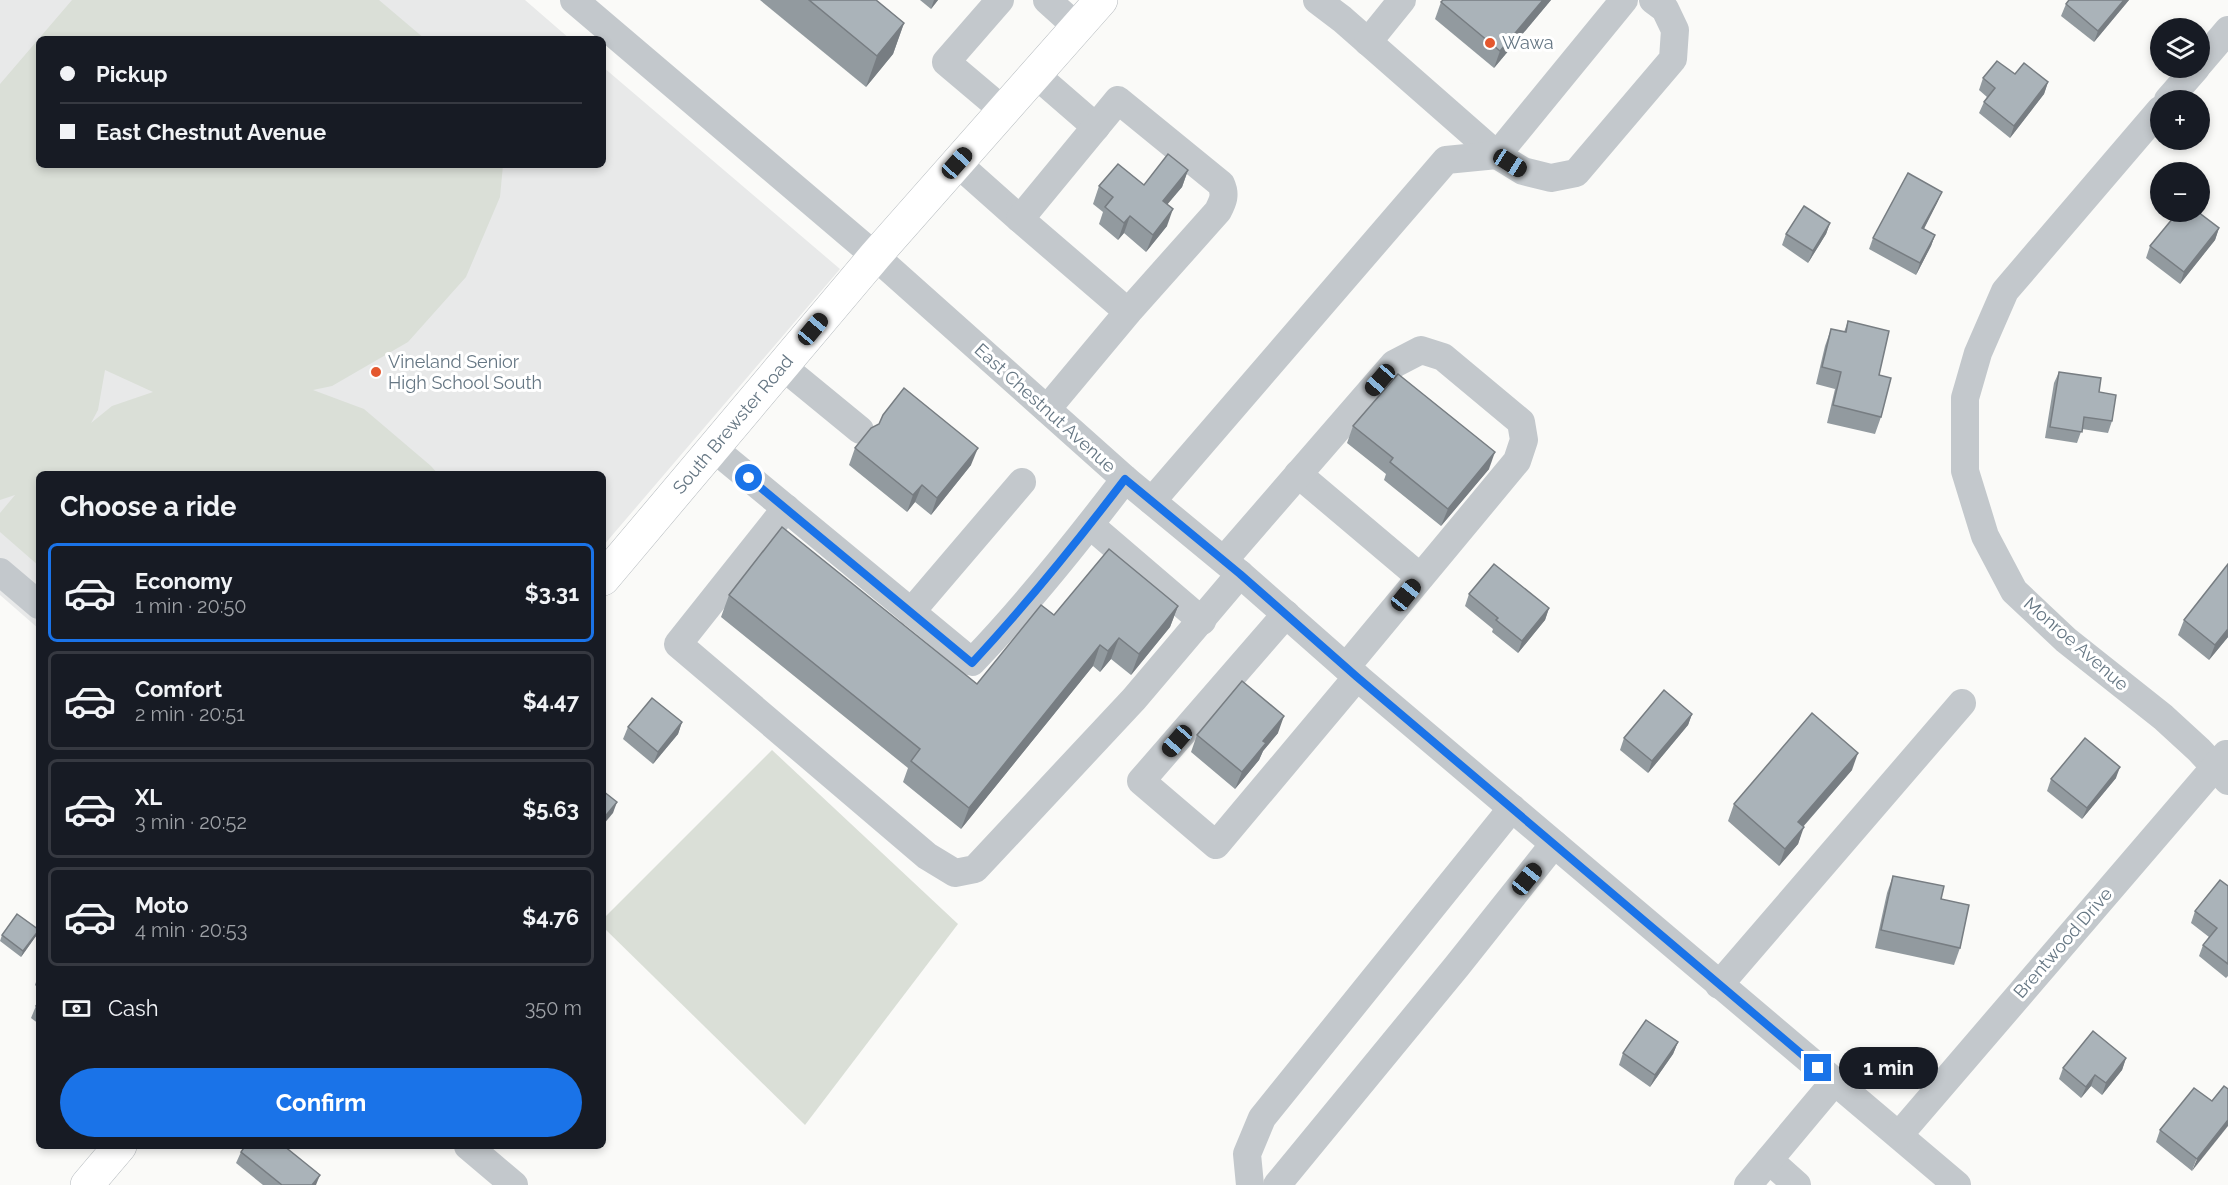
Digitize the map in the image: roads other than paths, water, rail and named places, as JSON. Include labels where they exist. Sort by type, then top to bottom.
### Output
[{"type":"main road","name":"South Brewster Road","points":[[606,575],[875,256],[1101,0]]},
{"type":"main road","points":[[87,1185],[117,1149]]},
{"type":"street","name":"East Chestnut Avenue","points":[[574,0],[875,256],[1125,479],[1232,567],[1351,672],[1957,1185]]},
{"type":"street","points":[[1000,0],[946,62],[1004,111]]},
{"type":"street","points":[[1047,0],[1077,27]]},
{"type":"street","points":[[1317,0],[1497,155],[1523,171],[1551,178],[1576,173],[1673,60],[1675,30],[1665,9],[1653,0]]},
{"type":"street","points":[[1368,42],[1402,0]]},
{"type":"street","points":[[1152,501],[1446,160],[1497,155],[1624,0]]},
{"type":"street","points":[[2210,51],[2228,30]]},
{"type":"street","points":[[1036,75],[1096,127]]},
{"type":"street","points":[[2177,90],[2187,78]]},
{"type":"street","points":[[1020,219],[1118,100],[1221,184],[1225,191],[1224,200],[1218,211],[1128,312],[1047,409]]},
{"type":"street","name":"Monroe Avenue","points":[[2150,122],[2005,291],[1978,353],[1965,398],[1965,471],[1985,536],[2014,591],[2066,640],[2224,767]]},
{"type":"street","points":[[957,163],[1128,312]]},
{"type":"street","points":[[786,508],[678,645],[927,856],[955,873],[975,869],[1134,699],[1202,621],[1232,567],[1298,474],[1394,364],[1421,350],[1443,357],[1521,422],[1524,440],[1517,460],[1420,577],[1351,672],[1216,845],[1142,781],[1286,614]]},
{"type":"street","points":[[783,366],[860,430]]},
{"type":"street","points":[[713,448],[972,663],[1006,627],[1125,479]]},
{"type":"street","points":[[1298,474],[1420,577]]},
{"type":"street","points":[[911,612],[1022,482]]},
{"type":"street","points":[[1090,525],[1202,621]]},
{"type":"street","points":[[0,572],[36,602]]},
{"type":"street","points":[[1719,985],[1962,703]]},
{"type":"street","name":"Brentwood Drive","points":[[1899,1135],[2224,767]]},
{"type":"street","points":[[1250,1185],[1247,1154],[1262,1118],[1512,808]]},
{"type":"street","points":[[1277,1185],[1554,844]]},
{"type":"street","points":[[1748,1185],[1835,1082]]},
{"type":"street","points":[[472,1149],[514,1185]]},
{"type":"street","points":[[1769,1160],[1797,1185]]},
{"type":"place","name":"Wawa","points":[[1490,43]]},
{"type":"place","name":"Vineland Senior High School South","points":[[376,372]]}]
